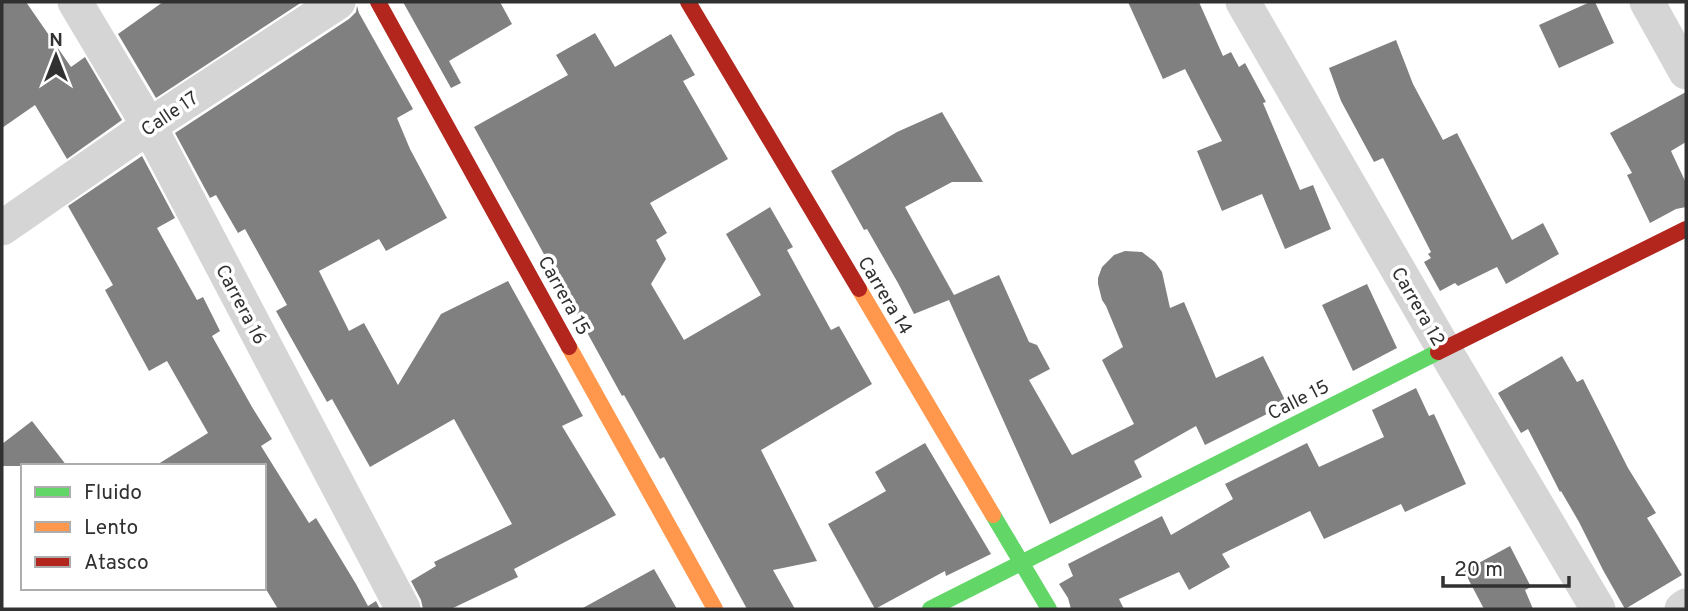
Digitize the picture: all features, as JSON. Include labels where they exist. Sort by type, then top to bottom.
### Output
[{"type":"street","name":"Carrera 16","points":[[75,2],[149,126],[403,609]]},
{"type":"street","name":"Calle 17","points":[[2,228],[149,126],[338,2]]},
{"type":"street","name":"Carrera 15","points":[[378,2],[715,609]]},
{"type":"street","name":"Carrera 14","points":[[688,2],[1049,609]]},
{"type":"street","name":"Carrera 12","points":[[1243,2],[1598,609]]},
{"type":"street","points":[[1647,2],[1686,72]]},
{"type":"street","name":"Calle 15","points":[[930,609],[1686,229]]},
{"type":"building","points":[[2,2],[26,2],[71,67],[85,57],[122,120],[67,159],[35,105],[2,128]]},
{"type":"building","points":[[163,2],[302,2],[156,98],[118,34]]},
{"type":"building","points":[[403,2],[500,2],[512,24],[449,61],[461,83],[451,88]]},
{"type":"building","points":[[1128,2],[1199,2],[1223,56],[1231,52],[1239,67],[1245,63],[1266,102],[1263,103],[1300,190],[1313,185],[1331,229],[1285,249],[1262,194],[1222,211],[1197,151],[1222,141],[1185,69],[1163,79]]},
{"type":"building","points":[[1595,2],[1614,43],[1559,68],[1539,25]]},
{"type":"building","points":[[357,6],[413,109],[397,118],[410,149],[447,218],[386,251],[379,239],[319,271],[349,331],[364,323],[398,385],[441,314],[508,281],[583,416],[562,426],[616,515],[514,569],[518,577],[451,609],[423,609],[411,581],[436,566],[434,562],[512,524],[454,419],[370,467],[332,399],[327,402],[276,311],[287,305],[245,229],[238,233],[216,195],[210,198],[175,133],[349,19],[356,12]]},
{"type":"building","points":[[595,33],[615,67],[671,34],[695,75],[683,81],[728,159],[650,203],[667,233],[656,240],[666,259],[651,284],[684,340],[761,295],[726,234],[770,207],[793,247],[787,250],[831,330],[839,326],[872,384],[761,450],[817,561],[773,570],[795,609],[747,609],[664,457],[660,459],[624,395],[622,396],[474,127],[568,75],[556,55]]},
{"type":"building","points":[[1396,40],[1413,84],[1443,140],[1457,133],[1512,240],[1543,223],[1559,254],[1506,284],[1497,267],[1458,286],[1455,283],[1440,291],[1424,262],[1431,258],[1428,254],[1431,252],[1383,158],[1374,162],[1341,101],[1329,68]]},
{"type":"building","points":[[1686,92],[1686,142],[1671,151],[1686,183],[1686,207],[1676,209],[1650,223],[1627,175],[1632,173],[1610,133]]},
{"type":"building","points":[[942,112],[983,182],[952,182],[905,207],[954,295],[999,275],[1029,342],[1037,345],[1050,369],[1029,380],[1072,455],[1134,424],[1102,360],[1123,347],[1102,300],[1098,284],[1102,267],[1114,255],[1125,251],[1142,252],[1155,262],[1162,272],[1170,308],[1184,302],[1216,378],[1263,356],[1287,404],[1205,445],[1196,426],[1134,461],[1142,477],[1050,524],[949,300],[914,314],[831,171],[897,132]]},
{"type":"building","points":[[142,156],[175,218],[157,228],[197,300],[203,297],[220,331],[212,336],[272,439],[261,446],[309,523],[316,518],[368,606],[376,601],[380,609],[278,609],[266,589],[266,464],[158,464],[208,433],[167,361],[149,371],[105,290],[113,285],[68,206]]},
{"type":"building","points":[[1367,284],[1397,348],[1353,371],[1322,305]]},
{"type":"building","points":[[1562,356],[1577,382],[1583,379],[1628,468],[1656,513],[1647,518],[1682,575],[1625,609],[1528,429],[1521,433],[1498,393]]},
{"type":"building","points":[[1416,388],[1429,416],[1434,414],[1466,484],[1405,512],[1401,504],[1324,539],[1310,511],[1222,554],[1230,567],[1189,590],[1179,572],[1119,599],[1124,609],[1071,609],[1059,584],[1073,576],[1068,564],[1162,516],[1171,535],[1233,499],[1225,484],[1307,443],[1319,467],[1384,437],[1372,410]]},
{"type":"building","points":[[32,421],[65,464],[2,466],[2,444]]},
{"type":"building","points":[[925,443],[991,554],[946,576],[945,571],[875,609],[828,524],[886,491],[875,472]]},
{"type":"building","points":[[1510,546],[1531,587],[1525,590],[1533,609],[1484,609],[1464,571]]},
{"type":"building","points":[[654,569],[677,609],[581,609]]},
{"type":"traffic: fast","points":[[930,609],[1438,352]]},
{"type":"traffic: fast","points":[[993,515],[1049,609]]},
{"type":"traffic: slow","points":[[859,289],[993,515]]},
{"type":"traffic: slow","points":[[569,347],[715,609]]},
{"type":"traffic: jam","points":[[378,2],[569,347]]},
{"type":"traffic: jam","points":[[688,2],[859,289]]},
{"type":"traffic: jam","points":[[1438,352],[1686,229]]}]
